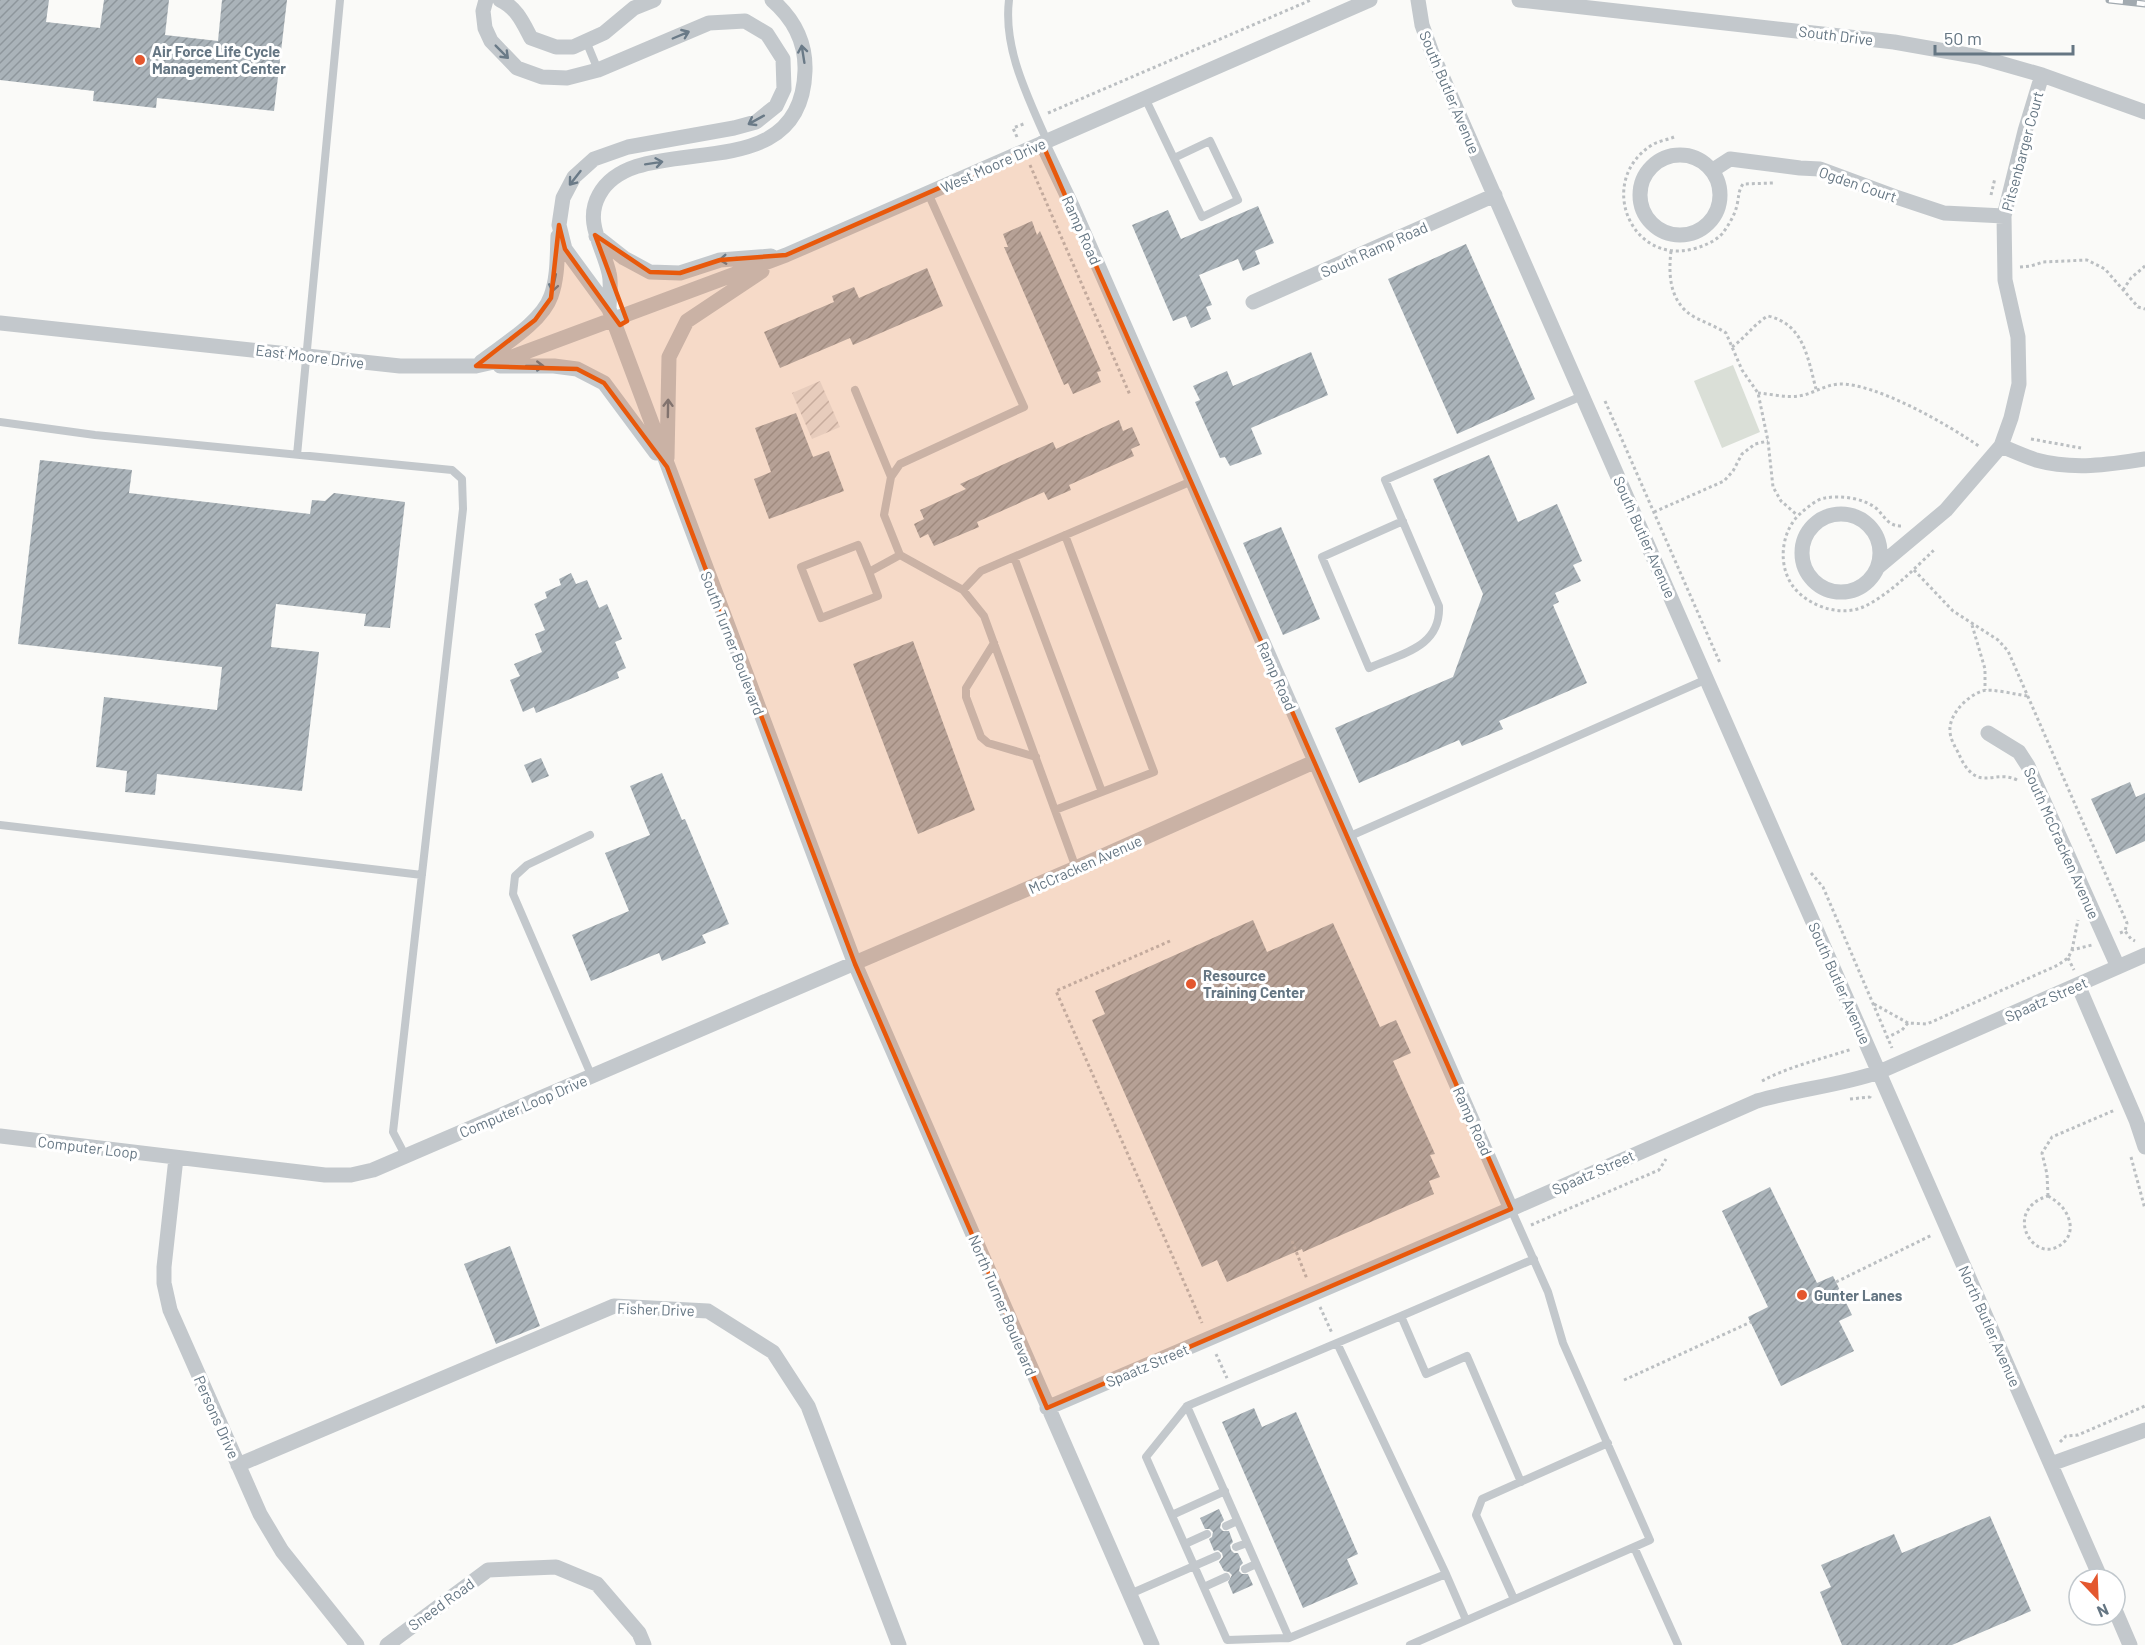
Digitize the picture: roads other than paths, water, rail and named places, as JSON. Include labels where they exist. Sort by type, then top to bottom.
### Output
[{"type":"street","points":[[476,366],[535,320],[551,298],[556,278],[562,198],[574,177],[594,159],[628,147],[756,122],[776,106],[784,89],[783,59],[767,34],[744,21],[709,23],[598,70],[567,78],[542,77],[517,68],[490,41],[485,28],[483,11],[486,0]]},
{"type":"street","points":[[501,0],[508,3],[519,15],[531,38],[556,47],[573,47],[604,33],[634,8],[654,0]]},
{"type":"street","points":[[611,315],[610,274],[595,235],[592,210],[600,193],[619,174],[640,165],[739,150],[769,138],[791,119],[804,88],[805,60],[800,37],[787,13],[772,0]]},
{"type":"street","name":"West Moore Drive","points":[[611,315],[786,255],[1370,0]]},
{"type":"street","name":"South Butler Avenue","points":[[1418,0],[1422,24],[1432,53],[1879,1072]]},
{"type":"street","name":"South Drive","points":[[1519,0],[1894,42],[1979,57],[2043,75],[2145,111]]},
{"type":"street","name":"Pitsenbarger Court","points":[[1878,567],[1946,510],[2003,451],[2019,384],[2018,337],[2005,280],[1997,216],[2043,75]]},
{"type":"street","name":"Ramp Road","points":[[1045,142],[1511,1209]]},
{"type":"street","points":[[1685,154],[1700,160],[1713,170],[1720,184],[1721,200],[1716,215],[1706,227],[1691,234],[1675,235],[1660,231],[1648,220],[1641,206],[1640,190],[1645,175],[1655,163],[1670,156],[1685,154]]},
{"type":"street","name":"Ogden Court","points":[[1713,170],[1730,159],[1820,169],[1944,213],[1997,216]]},
{"type":"street","name":"South Ramp Road","points":[[1253,302],[1495,195]]},
{"type":"street","points":[[559,225],[565,249],[611,315]]},
{"type":"street","points":[[595,235],[624,258],[650,272],[680,273],[720,260],[786,255]]},
{"type":"street","points":[[667,467],[669,357],[687,321],[786,255]]},
{"type":"street","name":"East Moore Drive","points":[[0,323],[400,366],[476,366],[507,359],[611,315]]},
{"type":"street","name":"South Turner Boulevard","points":[[611,315],[855,964]]},
{"type":"street","points":[[476,366],[554,366],[577,369],[604,383],[667,467]]},
{"type":"street","points":[[2003,451],[2037,460],[2082,466],[2113,465],[2145,459]]},
{"type":"street","points":[[1840,514],[1855,516],[1868,524],[1877,537],[1880,552],[1878,567],[1870,580],[1857,588],[1842,592],[1827,589],[1814,581],[1805,569],[1802,554],[1805,539],[1813,526],[1825,517],[1840,514]]},
{"type":"street","name":"South McCracken Avenue","points":[[1988,733],[2019,752],[2028,766],[2118,967]]},
{"type":"street","name":"McCracken Avenue","points":[[855,964],[1314,762]]},
{"type":"street","name":"Spaatz Street","points":[[1047,1408],[1757,1101],[1787,1092],[1852,1082],[1899,1065],[2118,967],[2143,949]]},
{"type":"street","name":"Computer Loop Drive","points":[[176,1158],[325,1175],[373,1170],[855,964]]},
{"type":"street","name":"North Turner Boulevard","points":[[855,964],[1152,1645]]},
{"type":"street","points":[[2078,985],[2129,1104],[2140,1118],[2145,1147]]},
{"type":"street","name":"North Butler Avenue","points":[[1879,1072],[2096,1567]]},
{"type":"street","name":"Computer Loop","points":[[0,1136],[176,1158]]},
{"type":"street","name":"Persons Drive","points":[[176,1158],[164,1267],[164,1282],[170,1310],[260,1514],[282,1551],[357,1645]]},
{"type":"street","name":"Fisher Drive","points":[[238,1465],[614,1305],[708,1311],[773,1352],[808,1406],[899,1645]]},
{"type":"street","points":[[2051,1464],[2145,1430]]},
{"type":"street","name":"Sneed Road","points":[[387,1645],[488,1570],[556,1567],[597,1584],[639,1633],[644,1645]]},
{"type":"street","points":[[2122,1627],[2130,1645]]},
{"type":"lane","points":[[297,455],[340,0]]},
{"type":"lane","points":[[1009,0],[1009,28],[1015,62],[1045,142]]},
{"type":"lane","points":[[586,41],[598,70]]},
{"type":"lane","points":[[1145,98],[1202,217],[1238,200],[1210,141],[1174,158]]},
{"type":"lane","points":[[928,193],[1024,407],[900,464],[891,477],[884,515],[900,555],[963,590],[984,616],[1076,868]]},
{"type":"lane","points":[[855,390],[891,477]]},
{"type":"lane","points":[[1402,521],[1322,557],[1369,668],[1424,643],[1434,632],[1439,617],[1439,606],[1385,480],[1582,396]]},
{"type":"lane","points":[[0,422],[95,435],[452,470],[462,479],[462,509],[393,1132],[406,1157]]},
{"type":"lane","points":[[963,590],[981,571],[1192,481]]},
{"type":"lane","points":[[1055,810],[1154,772],[1065,536]]},
{"type":"lane","points":[[858,545],[869,572],[878,596],[820,618],[801,567],[858,545]]},
{"type":"lane","points":[[869,572],[900,555]]},
{"type":"lane","points":[[1014,557],[1102,792]]},
{"type":"lane","points":[[994,643],[966,688],[966,697],[981,738],[988,743],[1036,757]]},
{"type":"lane","points":[[1348,837],[1707,679]]},
{"type":"lane","points":[[0,825],[422,875]]},
{"type":"lane","points":[[590,835],[526,865],[515,876],[513,894],[592,1077]]},
{"type":"lane","points":[[1410,1645],[1650,1540],[1563,1343],[1548,1292],[1511,1209]]},
{"type":"lane","points":[[1446,1574],[1289,1638],[1227,1640],[1146,1457],[1187,1406],[1534,1259]]},
{"type":"lane","points":[[1401,1316],[1426,1374],[1467,1356],[1521,1482]]},
{"type":"lane","points":[[1337,1343],[1466,1620]]},
{"type":"lane","points":[[1187,1406],[1289,1638]]},
{"type":"lane","points":[[1514,1599],[1476,1515],[1482,1499],[1608,1443]]},
{"type":"lane","points":[[1172,1515],[1225,1491]]},
{"type":"lane","points":[[1226,1526],[1237,1521]]},
{"type":"lane","points":[[1185,1544],[1207,1534]]},
{"type":"lane","points":[[1236,1547],[1247,1543]]},
{"type":"lane","points":[[1634,1547],[1678,1645]]},
{"type":"lane","points":[[1130,1594],[1217,1556]]},
{"type":"lane","points":[[1245,1569],[1256,1564]]},
{"type":"lane","points":[[1204,1587],[1226,1577]]},
{"type":"railway","points":[[2109,0],[2145,4]]},
{"type":"place","name":"Air Force Life Cycle Management Center","points":[[140,60]]},
{"type":"place","name":"Resource Training Center","points":[[1191,984]]},
{"type":"place","name":"Gunter Lanes","points":[[1802,1295]]}]
